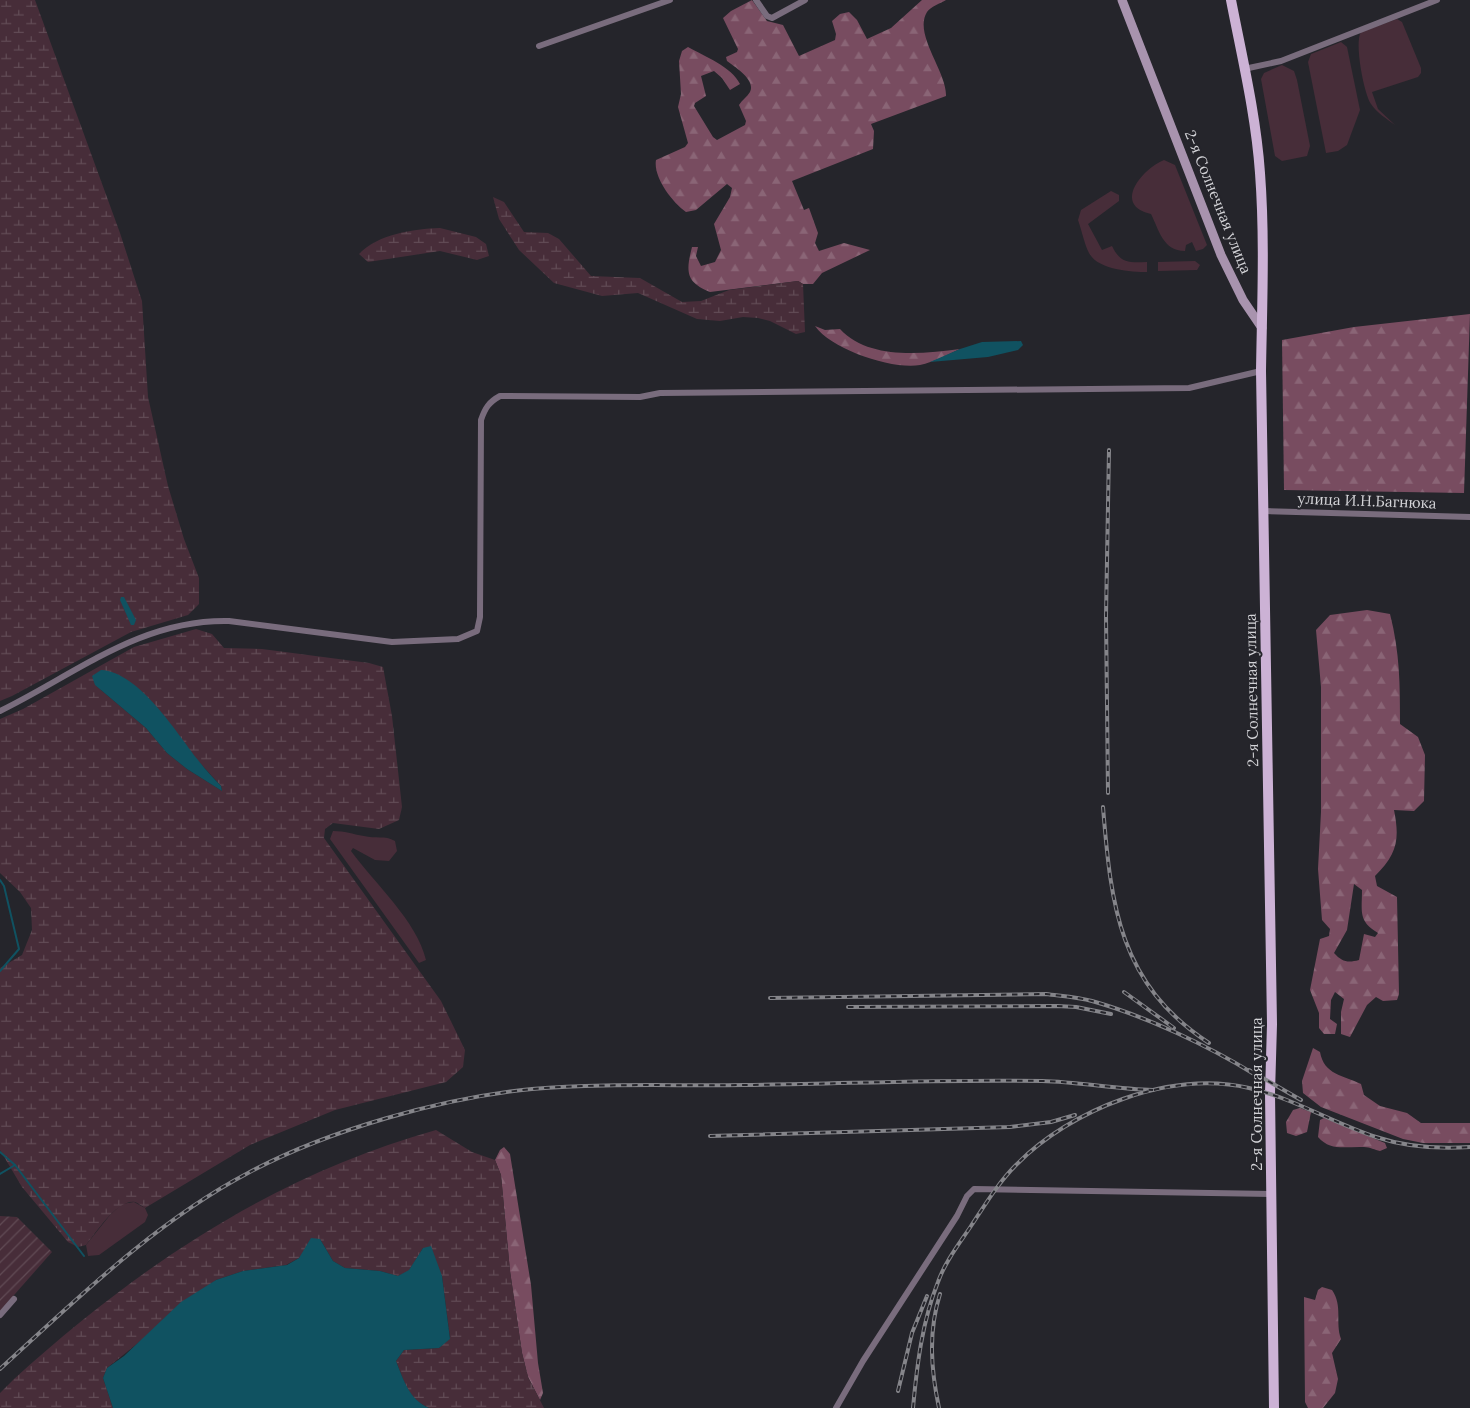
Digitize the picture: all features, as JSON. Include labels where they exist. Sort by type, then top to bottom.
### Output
[{"type":"main road","name":"2-я Солнечная улица","points":[[1122,0],[1221,255],[1243,300],[1262,328],[1261,371],[1272,1024],[1270,1093],[1274,1408]]},
{"type":"main road","points":[[1232,0],[1256,129],[1260,172],[1264,275],[1262,328]]},
{"type":"street","points":[[539,46],[670,0]]},
{"type":"street","points":[[756,0],[763,11],[772,18],[805,0]]},
{"type":"street","points":[[1244,69],[1281,61],[1437,0]]},
{"type":"street","points":[[0,711],[115,648],[180,624],[228,621],[392,642],[458,639],[477,631],[480,617],[482,420],[485,408],[492,400],[500,396],[640,397],[660,393],[1189,388],[1261,371]]},
{"type":"street","name":"улица И.Н.Багнюка","points":[[1264,511],[1470,517]]},
{"type":"street","points":[[836,1408],[863,1361],[947,1232],[967,1196],[974,1189],[1271,1194]]},
{"type":"street","points":[[0,1315],[14,1299]]},
{"type":"green space","points":[[0,0],[35,0],[120,233],[142,301],[148,397],[168,486],[184,539],[199,578],[199,604],[188,615],[131,632],[0,701]]},
{"type":"green space","points":[[752,0],[767,21],[783,25],[799,56],[835,40],[836,34],[832,21],[840,14],[849,12],[857,20],[867,39],[891,28],[922,0],[946,0],[928,10],[924,21],[924,31],[945,86],[946,96],[871,124],[874,131],[873,149],[792,181],[804,210],[809,208],[818,233],[815,243],[819,251],[844,243],[870,250],[822,273],[813,284],[803,284],[798,281],[710,292],[696,284],[689,275],[690,255],[692,247],[698,247],[696,256],[701,266],[715,262],[721,250],[714,224],[730,197],[732,188],[727,184],[696,210],[686,212],[675,202],[660,181],[657,174],[656,160],[685,147],[688,143],[678,107],[681,94],[679,61],[682,51],[688,47],[724,67],[731,72],[740,84],[730,90],[722,78],[714,71],[701,76],[706,96],[695,103],[694,106],[713,137],[717,140],[745,125],[746,121],[739,105],[749,94],[751,87],[744,74],[727,61],[726,57],[737,52],[738,49],[723,18],[731,11]]},
{"type":"green space","points":[[1397,19],[1402,22],[1421,68],[1421,73],[1418,77],[1372,92],[1378,109],[1395,125],[1376,110],[1368,98],[1359,57],[1359,38],[1361,32]]},
{"type":"green space","points":[[1341,42],[1347,47],[1360,110],[1347,145],[1338,151],[1326,153],[1308,62],[1311,54]]},
{"type":"green space","points":[[1282,65],[1294,71],[1310,146],[1307,156],[1282,161],[1275,156],[1261,79],[1264,73]]},
{"type":"green space","points":[[1164,160],[1175,165],[1207,245],[1203,249],[1196,251],[1192,242],[1186,245],[1185,251],[1178,250],[1167,244],[1159,233],[1151,214],[1139,209],[1133,203],[1132,195],[1140,179],[1147,171]]},
{"type":"green space","points":[[1111,191],[1119,195],[1119,201],[1088,224],[1102,250],[1112,246],[1118,256],[1126,261],[1147,262],[1147,272],[1115,269],[1107,266],[1093,259],[1087,249],[1078,220],[1081,210]]},
{"type":"green space","points":[[493,197],[504,202],[524,232],[548,233],[559,239],[591,276],[640,278],[682,302],[701,301],[729,290],[798,281],[803,284],[805,332],[796,334],[770,321],[758,318],[743,317],[720,321],[697,319],[638,293],[602,296],[554,283],[519,250],[499,219]]},
{"type":"green space","points":[[440,228],[476,237],[486,244],[489,256],[477,260],[440,251],[368,262],[359,254],[367,247],[386,237],[408,231]]},
{"type":"green space","points":[[1195,261],[1200,265],[1197,270],[1158,271],[1158,262]]},
{"type":"green space","points":[[1470,314],[1464,493],[1284,490],[1282,340],[1354,327]]},
{"type":"green space","points":[[815,326],[825,330],[840,329],[852,339],[880,350],[913,353],[960,349],[920,365],[895,364],[879,361],[849,350],[823,335]]},
{"type":"green space","points":[[1367,610],[1390,614],[1398,656],[1400,724],[1418,737],[1425,755],[1424,801],[1414,811],[1394,810],[1397,830],[1395,846],[1388,861],[1375,876],[1377,886],[1397,897],[1399,994],[1397,1000],[1383,1001],[1376,997],[1367,1005],[1350,1037],[1341,1034],[1341,1012],[1344,999],[1335,992],[1331,1000],[1330,1019],[1337,1024],[1335,1034],[1324,1034],[1319,1028],[1319,1013],[1310,990],[1320,939],[1329,936],[1330,929],[1322,920],[1318,869],[1321,812],[1321,687],[1316,630],[1330,615]],"holes":[[[1354,884],[1362,890],[1362,915],[1367,924],[1378,933],[1375,937],[1364,934],[1359,960],[1345,961],[1334,953],[1347,930]]]},
{"type":"green space","points":[[196,629],[212,634],[224,648],[262,649],[369,663],[383,667],[392,716],[402,807],[399,820],[379,829],[333,823],[325,829],[324,838],[441,1001],[465,1050],[463,1067],[446,1082],[335,1110],[250,1145],[145,1208],[135,1202],[128,1202],[121,1206],[107,1218],[86,1245],[78,1247],[68,1242],[22,1187],[0,1150],[0,968],[22,955],[32,930],[31,908],[20,892],[0,873],[0,719],[23,709],[134,647]],"holes":[[[95,685],[199,762],[221,786],[222,791],[187,769],[167,753],[146,728]]]},
{"type":"green space","points":[[333,831],[387,838],[395,841],[397,851],[389,861],[375,860],[353,848],[351,851],[405,917],[421,945],[426,960],[419,963],[330,839]]},
{"type":"green space","points":[[1313,1048],[1320,1052],[1322,1060],[1330,1070],[1361,1084],[1364,1095],[1380,1106],[1407,1113],[1421,1123],[1470,1123],[1470,1143],[1423,1143],[1403,1139],[1321,1107],[1303,1093],[1302,1081]]},
{"type":"green space","points":[[1300,1108],[1311,1112],[1307,1132],[1296,1136],[1287,1133],[1286,1122],[1293,1110]]},
{"type":"green space","points":[[1324,1118],[1385,1143],[1387,1148],[1380,1151],[1366,1147],[1328,1145],[1318,1137],[1320,1120]]},
{"type":"green space","points":[[436,1130],[472,1152],[495,1160],[501,1175],[510,1271],[522,1353],[528,1377],[544,1408],[429,1408],[416,1400],[404,1382],[396,1361],[404,1350],[439,1348],[450,1338],[442,1276],[423,1248],[409,1271],[398,1276],[380,1271],[345,1268],[333,1261],[320,1239],[299,1258],[286,1265],[243,1271],[216,1280],[107,1368],[103,1378],[113,1408],[0,1408],[0,1393],[61,1338],[159,1263],[210,1229],[263,1199],[318,1172],[376,1149]]},
{"type":"green space","points":[[504,1147],[510,1154],[531,1285],[538,1363],[543,1393],[540,1400],[528,1377],[522,1353],[510,1271],[501,1175],[495,1160],[500,1150]]},
{"type":"green space","points":[[134,1202],[145,1208],[148,1215],[145,1222],[99,1255],[88,1256],[86,1245],[110,1215],[122,1204]]},
{"type":"green space","points":[[0,1216],[17,1217],[52,1252],[0,1311]]},
{"type":"green space","points":[[1322,1287],[1332,1290],[1337,1302],[1341,1339],[1332,1353],[1338,1379],[1335,1393],[1323,1408],[1308,1408],[1305,1402],[1304,1297],[1315,1300],[1318,1290]]},
{"type":"water","points":[[1021,341],[1023,345],[1018,350],[988,357],[930,362],[982,342]]},
{"type":"water","points":[[121,597],[124,597],[136,620],[134,625],[131,625],[120,600]]},
{"type":"water","points":[[101,670],[115,673],[129,681],[156,705],[221,786],[222,791],[187,769],[167,753],[146,728],[95,685],[92,676]]},
{"type":"water","points":[[311,1238],[320,1239],[333,1261],[345,1268],[380,1271],[398,1276],[409,1270],[423,1248],[431,1246],[442,1276],[450,1339],[439,1348],[404,1350],[396,1361],[412,1394],[429,1408],[113,1408],[103,1378],[107,1368],[124,1356],[181,1302],[216,1280],[243,1271],[287,1265],[299,1258]]},
{"type":"waterway","points":[[0,880],[4,886],[19,949],[0,971]]},
{"type":"waterway","points":[[0,1152],[15,1165],[84,1256]]},
{"type":"waterway","points":[[0,1174],[15,1165]]},
{"type":"railway","points":[[1108,793],[1106,616],[1109,450]]},
{"type":"railway","points":[[1103,807],[1110,877],[1116,910],[1125,940],[1138,969],[1156,995],[1179,1020],[1209,1043]]},
{"type":"railway","points":[[1124,992],[1174,1028]]},
{"type":"railway","points":[[770,998],[1046,994],[1075,998],[1112,1007],[1154,1023],[1216,1052],[1254,1074]]},
{"type":"railway","points":[[848,1007],[1057,1006],[1076,1007],[1111,1014]]},
{"type":"railway","points":[[1249,1070],[1301,1100]]},
{"type":"railway","points":[[0,1369],[118,1263],[181,1214],[214,1193],[279,1157],[313,1143],[386,1118],[424,1108],[497,1093],[585,1086],[1005,1081],[1056,1082],[1153,1090]]},
{"type":"railway","points":[[913,1408],[918,1360],[924,1328],[932,1297],[948,1260],[992,1194],[1016,1165],[1064,1127],[1093,1111],[1155,1090],[1187,1085],[1219,1084],[1265,1092],[1360,1131],[1387,1140],[1446,1148],[1470,1147]]},
{"type":"railway","points":[[710,1136],[1010,1127],[1051,1122],[1075,1115]]},
{"type":"railway","points":[[939,1408],[934,1380],[932,1337],[940,1294]]},
{"type":"railway","points":[[898,1391],[912,1333],[927,1296]]}]
